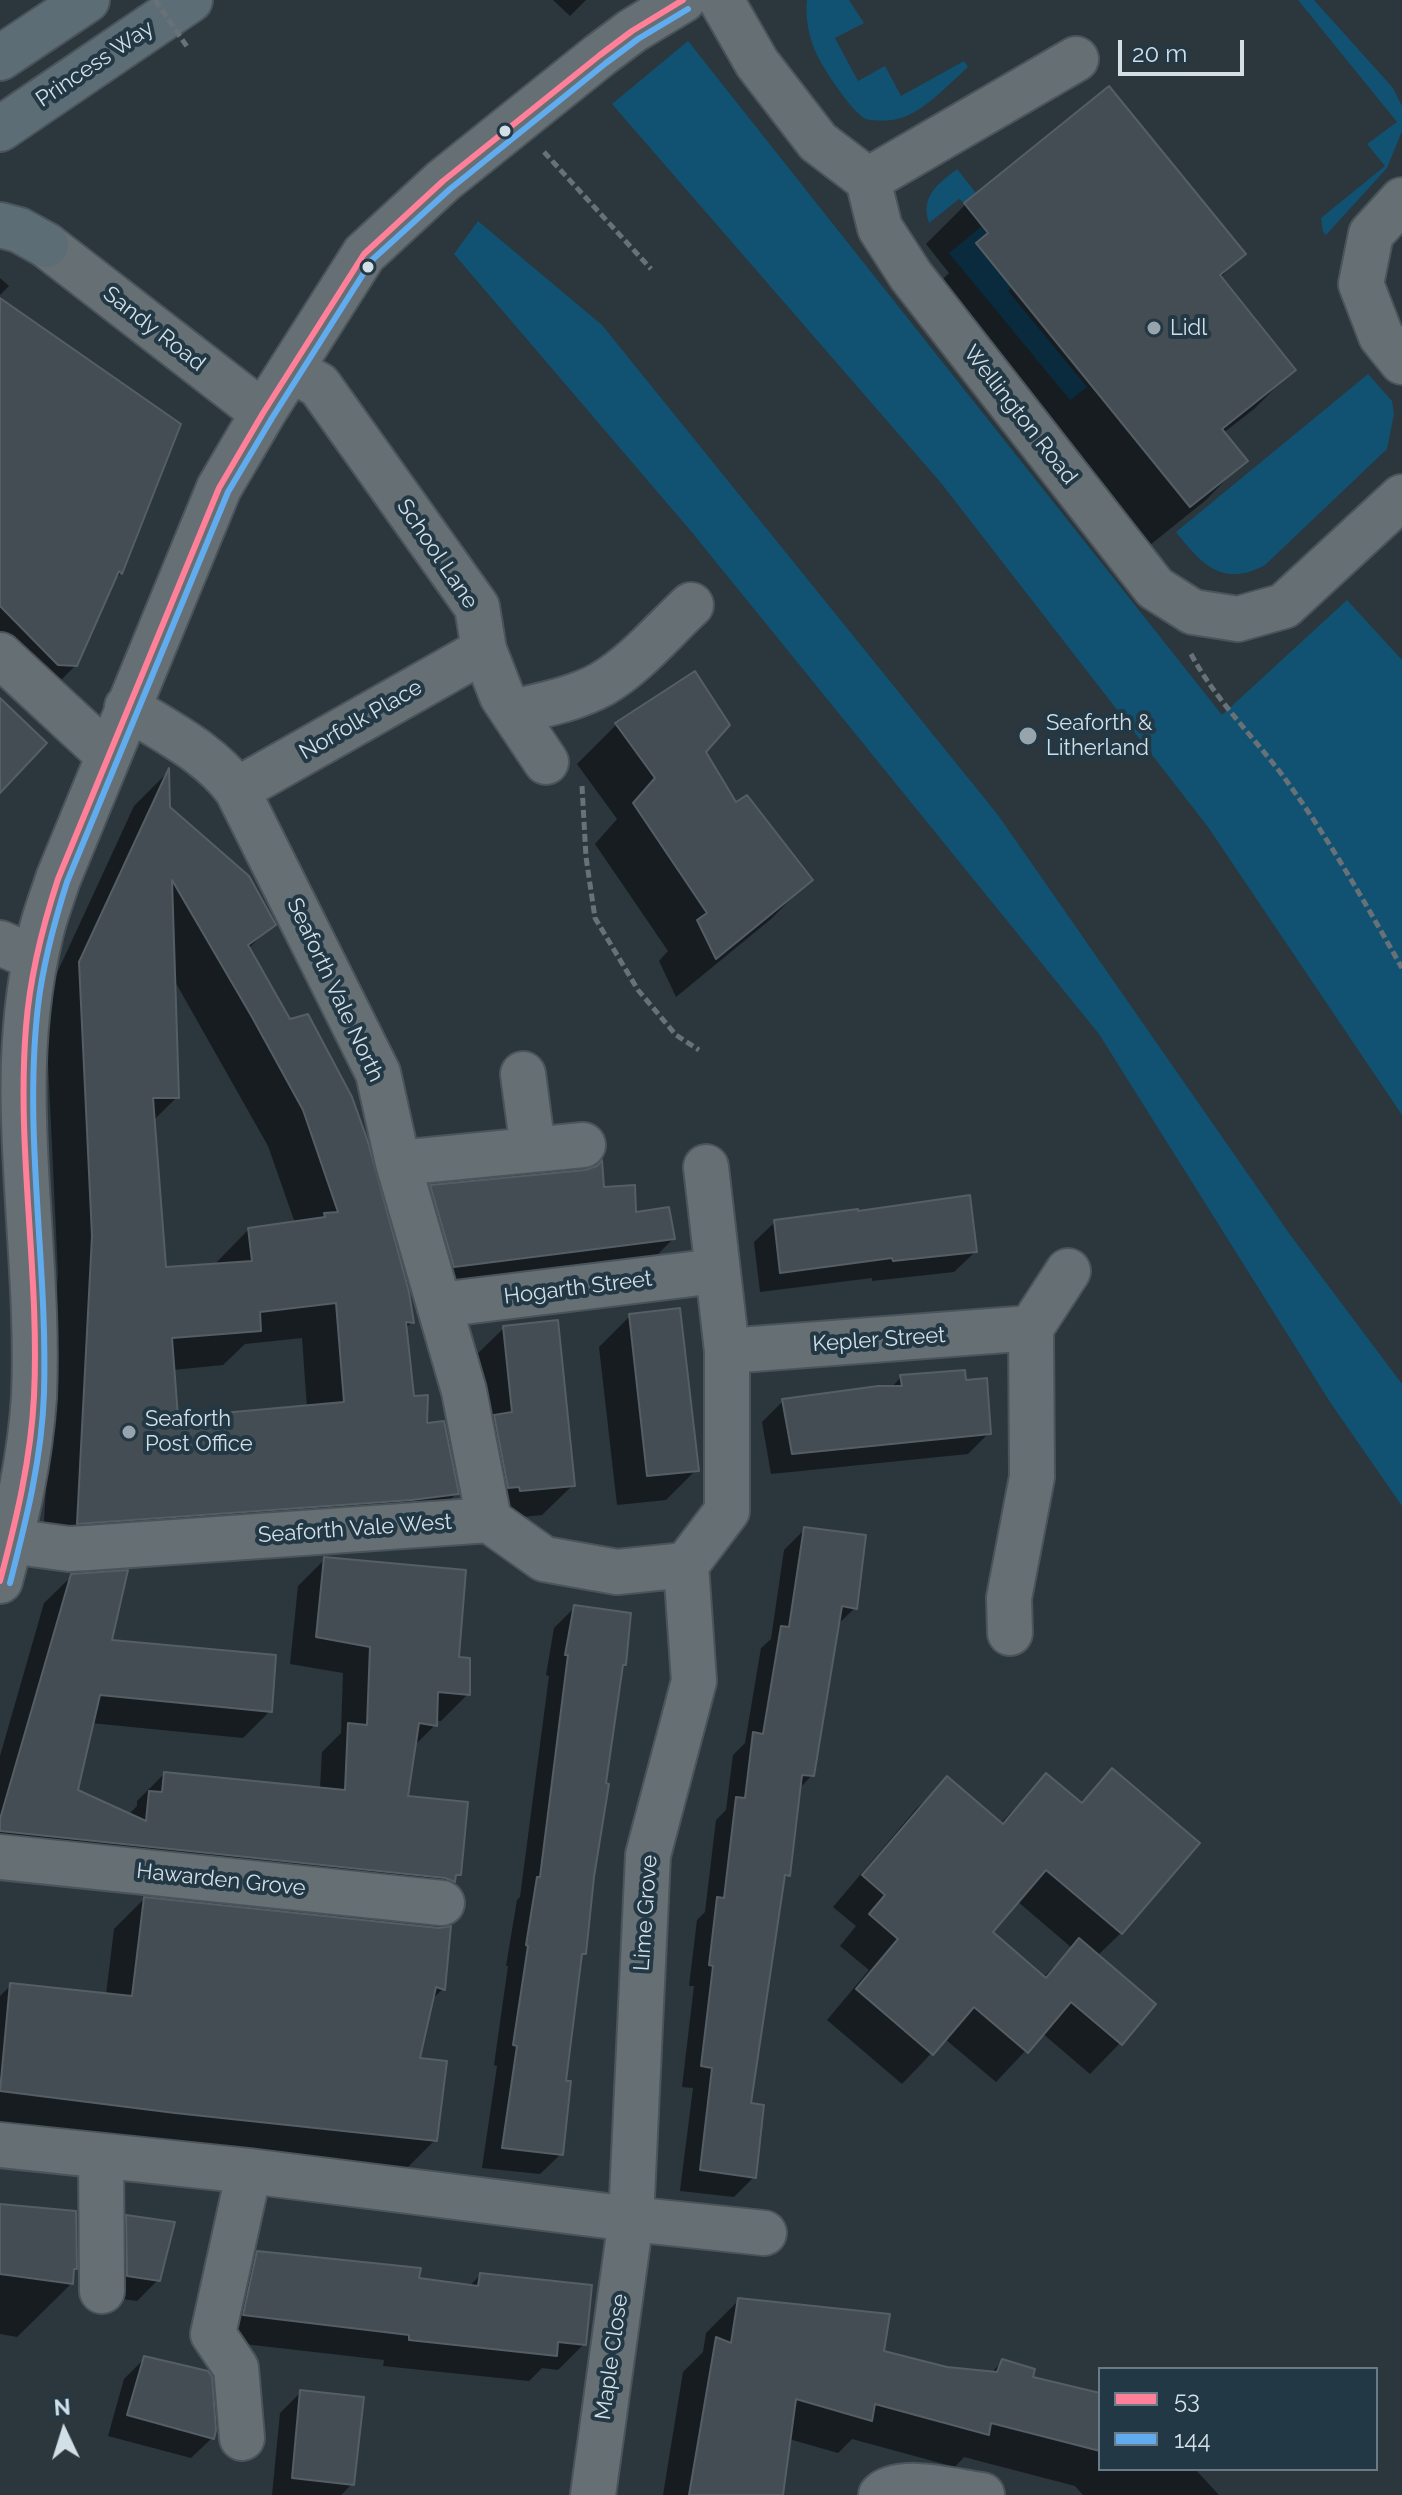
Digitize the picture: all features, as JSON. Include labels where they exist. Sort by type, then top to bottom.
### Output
[{"type":"highway","points":[[0,58],[87,0]]},
{"type":"highway","name":"Princess Way","points":[[0,129],[190,0]]},
{"type":"highway","points":[[0,225],[19,230],[46,245]]},
{"type":"street","points":[[5,1561],[28,1461],[34,1396],[35,1332],[24,1115],[25,1040],[18,950],[40,933],[58,879],[127,707],[219,488],[364,254],[443,181],[600,55],[683,0]]},
{"type":"street","points":[[721,0],[757,63],[818,142],[868,180],[1076,59]]},
{"type":"street","name":"Wellington Road","points":[[868,180],[880,228],[911,276],[1155,588],[1193,612],[1238,619],[1284,606],[1402,497]]},
{"type":"street","points":[[1402,200],[1371,234],[1361,284],[1381,336],[1402,362]]},
{"type":"street","name":"Sandy Road","points":[[46,245],[263,413]]},
{"type":"street","name":"School Lane","points":[[291,370],[319,385],[477,607],[484,650],[502,696],[564,768]]},
{"type":"street","points":[[513,712],[565,699],[601,684],[625,667],[691,605]]},
{"type":"street","name":"Norfolk Place","points":[[237,790],[484,650]]},
{"type":"street","points":[[0,655],[108,755]]},
{"type":"street","name":"Seaforth Vale North","points":[[127,707],[202,754],[223,771],[237,790],[378,1073],[398,1163],[464,1391],[489,1520]]},
{"type":"street","points":[[523,1074],[533,1149]]},
{"type":"street","points":[[398,1163],[583,1145]]},
{"type":"street","points":[[489,1520],[544,1559],[617,1572],[686,1565],[727,1511],[727,1351],[706,1167]]},
{"type":"street","name":"Hogarth Street","points":[[439,1305],[716,1271]]},
{"type":"street","points":[[1009,1616],[1032,1477],[1031,1328],[1068,1271]]},
{"type":"street","name":"Kepler Street","points":[[727,1351],[1031,1328]]},
{"type":"street","name":"Seaforth Vale West","points":[[5,1561],[69,1549],[489,1520]]},
{"type":"street","name":"Lime Grove","points":[[631,2219],[648,1855],[694,1681],[686,1565]]},
{"type":"street","name":"Hawarden Grove","points":[[0,1857],[442,1903]]},
{"type":"street","points":[[0,2145],[249,2171],[764,2233]]},
{"type":"street","points":[[101,2157],[102,2291]]},
{"type":"street","points":[[242,2438],[236,2368],[213,2334],[249,2171]]},
{"type":"street","name":"Maple Close","points":[[593,2495],[631,2219]]},
{"type":"street","points":[[881,2495],[898,2486],[911,2486],[982,2495]]},
{"type":"path","points":[[155,0],[188,48]]},
{"type":"path","points":[[516,122],[651,269]]},
{"type":"path","points":[[1190,653],[1204,679],[1283,777],[1366,904],[1402,968]]},
{"type":"path","points":[[564,768],[586,857],[595,918],[638,990],[676,1035],[699,1050]]},
{"type":"shaded area","points":[[807,0],[849,0],[864,23],[835,38],[858,81],[885,66],[901,96],[964,61],[968,67],[916,111],[890,120],[866,119],[846,100],[817,55],[808,28]]},
{"type":"shaded area","points":[[1298,0],[1314,0],[1393,88],[1402,106],[1402,131],[1387,168],[1326,235],[1321,218],[1385,166],[1367,144],[1397,122]]},
{"type":"shaded area","points":[[688,41],[1222,715],[1347,600],[1402,660],[1402,1115],[1208,827],[941,483],[612,104]]},
{"type":"shaded area","points":[[957,169],[976,193],[964,203],[959,199],[929,223],[927,205],[932,192]]},
{"type":"shaded area","points":[[478,221],[602,325],[998,815],[1291,1236],[1402,1384],[1402,1506],[1330,1402],[1099,1034],[690,530],[454,254]]},
{"type":"shaded area","points":[[982,226],[1012,287],[1008,291],[1087,387],[1070,400],[949,253]]},
{"type":"shaded area","points":[[1368,374],[1392,401],[1394,414],[1387,449],[1265,565],[1237,574],[1225,573],[1204,563],[1176,532]]},
{"type":"building","name":"Lidl","points":[[1109,86],[1246,254],[1220,275],[1296,370],[1222,429],[1248,461],[1190,507],[976,243],[988,233],[964,203]]},
{"type":"building","points":[[0,298],[181,424],[122,574],[119,571],[77,666],[58,665],[0,606]]},
{"type":"building","points":[[695,671],[730,725],[706,752],[736,802],[747,795],[813,880],[716,959],[697,920],[707,913],[633,803],[655,778],[615,723]]},
{"type":"building","points":[[0,698],[47,743],[0,793]]},
{"type":"building","points":[[169,768],[170,807],[249,876],[276,925],[248,945],[290,1019],[308,1014],[352,1097],[368,1142],[409,1292],[414,1323],[406,1322],[414,1396],[428,1395],[427,1423],[444,1421],[459,1494],[77,1524],[92,1236],[79,962]],"holes":[[[172,880],[303,1110],[338,1212],[324,1213],[325,1217],[248,1228],[252,1261],[166,1267],[153,1098],[179,1098]],[[336,1303],[344,1402],[178,1417],[172,1338],[261,1331],[260,1312]]]},
{"type":"building","points":[[602,1160],[604,1187],[635,1185],[636,1212],[669,1207],[675,1239],[454,1267],[430,1185],[585,1170],[597,1166]]},
{"type":"building","points":[[970,1195],[977,1252],[893,1261],[892,1258],[780,1273],[774,1220]]},
{"type":"building","points":[[680,1308],[699,1471],[647,1476],[629,1314]]},
{"type":"building","points":[[558,1320],[575,1486],[520,1491],[519,1487],[508,1488],[494,1415],[512,1412],[503,1326]]},
{"type":"building","points":[[965,1370],[966,1380],[987,1378],[991,1434],[792,1454],[782,1399],[878,1386],[902,1386],[900,1375]]},
{"type":"building","points":[[804,1527],[866,1535],[857,1609],[842,1606],[814,1776],[802,1775],[790,1876],[785,1875],[751,2103],[764,2105],[756,2178],[700,2170],[712,2068],[701,2066],[713,1966],[709,1965],[717,1897],[724,1898],[736,1797],[745,1798],[753,1732],[763,1734],[781,1626],[789,1627]]},
{"type":"building","points":[[324,1557],[466,1570],[459,1657],[470,1658],[470,1695],[438,1692],[437,1726],[419,1723],[408,1796],[468,1802],[461,1875],[456,1875],[455,1882],[445,1878],[0,1831],[0,1819],[71,1574],[128,1570],[112,1640],[276,1655],[272,1712],[100,1695],[78,1790],[146,1821],[149,1791],[162,1792],[164,1772],[345,1790],[348,1723],[367,1725],[370,1647],[316,1637]]},
{"type":"building","points":[[574,1605],[631,1613],[566,2081],[571,2081],[563,2155],[502,2148],[517,2046],[513,2045],[526,1945],[537,1877],[540,1877],[568,1655],[565,1655]]},
{"type":"building","points":[[1112,1768],[1200,1843],[1122,1934],[1046,1870],[993,1932],[1046,1978],[1079,1938],[1156,2004],[1122,2045],[1071,2002],[1028,2053],[974,2007],[933,2055],[856,1989],[898,1939],[869,1914],[885,1895],[862,1875],[947,1776],[1003,1824],[1046,1773],[1082,1803]]},
{"type":"building","points":[[144,1897],[439,1928],[451,1926],[445,1990],[436,1987],[420,2058],[447,2061],[437,2141],[0,2091],[10,1983],[132,1996]]},
{"type":"building","points":[[0,2204],[76,2211],[77,2269],[74,2269],[73,2284],[0,2274]]},
{"type":"building","points":[[126,2215],[175,2222],[160,2281],[127,2276]]},
{"type":"building","points":[[257,2251],[421,2268],[419,2278],[478,2286],[480,2273],[592,2285],[586,2345],[558,2342],[557,2356],[409,2340],[409,2335],[243,2315]]},
{"type":"building","points":[[738,2298],[890,2314],[884,2351],[947,2367],[997,2372],[1002,2359],[1035,2369],[1033,2377],[1098,2393],[1098,2450],[991,2423],[989,2435],[875,2404],[872,2421],[796,2399],[783,2495],[689,2495],[716,2337],[731,2343]]},
{"type":"building","points":[[144,2356],[208,2371],[212,2377],[214,2439],[127,2415]]},
{"type":"building","points":[[300,2390],[364,2397],[354,2485],[292,2478]]},
{"type":"transit line","name":"53","points":[[0,1581],[22,1490],[34,1396],[34,1304],[24,1119],[26,1027],[34,970],[58,879],[219,488],[364,254],[443,181],[600,55],[683,0]]},
{"type":"transit line","name":"144","points":[[10,1583],[37,1465],[43,1417],[43,1296],[33,1103],[34,1054],[43,974],[67,882],[228,492],[372,260],[450,189],[606,63],[638,39],[688,9]]},
{"type":"place","name":"Lidl","points":[[1154,328]]},
{"type":"place","name":"Seaforth & Litherland","points":[[1028,736]]},
{"type":"place","name":"Seaforth Post Office","points":[[129,1432]]}]
